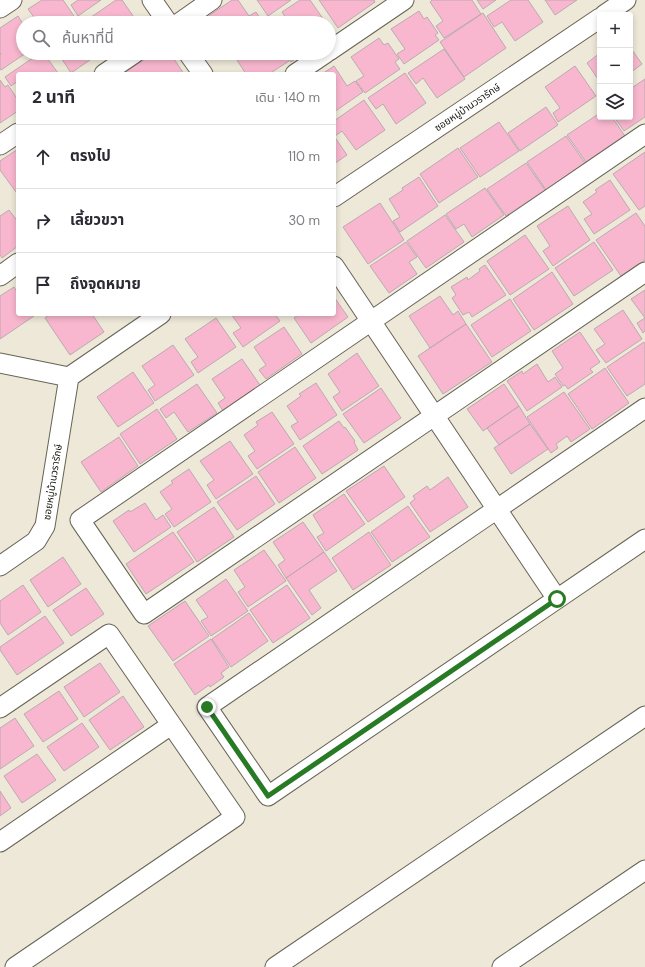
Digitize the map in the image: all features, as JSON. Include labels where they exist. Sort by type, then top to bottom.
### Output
[{"type":"street","points":[[0,8],[12,0]]},
{"type":"street","points":[[152,0],[163,16]]},
{"type":"street","points":[[189,16],[212,0]]},
{"type":"street","points":[[336,46],[404,0]]},
{"type":"street","points":[[608,12],[626,0]]},
{"type":"street","name":"ซอยหมู่บ้านวรารักษ์","points":[[336,196],[597,20]]},
{"type":"street","points":[[107,72],[125,60]]},
{"type":"street","points":[[193,60],[202,72]]},
{"type":"street","points":[[298,72],[316,60]]},
{"type":"street","points":[[0,145],[16,134]]},
{"type":"street","points":[[645,134],[80,520],[144,614],[645,272]]},
{"type":"street","points":[[0,276],[16,264]]},
{"type":"street","points":[[336,269],[557,599]]},
{"type":"street","points":[[0,363],[69,376],[158,316]]},
{"type":"street","name":"ซอยหมู่บ้านวรารักษ์","points":[[0,566],[36,541],[45,526],[69,376]]},
{"type":"street","points":[[645,408],[207,707],[268,796],[645,539]]},
{"type":"street","points":[[0,708],[109,634],[234,817],[15,967]]},
{"type":"street","points":[[275,967],[645,716]]},
{"type":"street","points":[[0,842],[171,725]]},
{"type":"street","points":[[502,967],[645,870]]},
{"type":"building","points":[[42,0],[63,0],[74,16],[33,16],[28,9]]},
{"type":"building","points":[[78,0],[101,0],[78,16],[71,5]]},
{"type":"building","points":[[116,0],[122,0],[133,16],[93,16]]},
{"type":"building","points":[[232,0],[238,0],[249,16],[208,16]]},
{"type":"building","points":[[257,0],[291,0],[268,16]]},
{"type":"building","points":[[300,0],[310,0],[321,16],[285,16],[282,12]]},
{"type":"building","points":[[319,0],[374,0],[375,2],[338,28],[336,25],[336,16],[330,16]]},
{"type":"building","points":[[432,0],[472,0],[481,14],[444,38],[436,26],[443,21],[430,2]]},
{"type":"building","points":[[477,0],[496,0],[483,9]]},
{"type":"building","points":[[511,0],[528,0],[543,22],[515,41],[502,22],[494,27],[487,16]]},
{"type":"building","points":[[545,0],[577,0],[555,15]]},
{"type":"building","points":[[419,11],[424,19],[427,17],[438,33],[435,35],[439,40],[404,64],[397,54],[405,49],[391,29]]},
{"type":"building","points":[[256,12],[259,16],[249,16]]},
{"type":"building","points":[[483,13],[506,48],[464,77],[440,42]]},
{"type":"building","points":[[16,17],[16,60],[1,70],[0,69],[0,28]]},
{"type":"building","points":[[379,38],[384,45],[388,43],[399,59],[395,62],[400,69],[365,93],[356,81],[364,76],[351,57]]},
{"type":"building","points":[[444,49],[465,79],[437,98],[423,78],[416,84],[408,73]]},
{"type":"building","points":[[633,51],[642,64],[633,71]]},
{"type":"building","points":[[597,55],[597,78],[587,63]]},
{"type":"building","points":[[30,60],[48,60],[57,72],[16,72],[16,82],[11,86],[5,77]]},
{"type":"building","points":[[63,60],[90,60],[72,72],[70,72]]},
{"type":"building","points":[[144,60],[175,60],[183,72],[126,72]]},
{"type":"building","points":[[237,60],[289,61],[272,72],[245,72]]},
{"type":"building","points":[[334,66],[347,86],[355,81],[363,92],[336,111],[336,72],[325,72]]},
{"type":"building","points":[[575,66],[596,96],[558,122],[553,113],[560,108],[545,87]]},
{"type":"building","points":[[405,73],[426,103],[396,124],[383,104],[376,109],[368,98]]},
{"type":"building","points":[[645,79],[645,117],[624,131],[616,120],[633,120],[633,87]]},
{"type":"building","points":[[0,80],[5,87],[8,85],[16,97],[16,112],[0,123]]},
{"type":"building","points":[[364,100],[385,130],[356,150],[342,131],[336,135],[336,120]]},
{"type":"building","points":[[546,107],[558,125],[520,151],[508,133]]},
{"type":"building","points":[[597,115],[597,120],[614,120],[625,136],[586,162],[567,135]]},
{"type":"building","points":[[499,122],[519,151],[480,177],[460,148]]},
{"type":"building","points":[[566,136],[585,163],[546,190],[527,162]]},
{"type":"building","points":[[336,139],[347,155],[336,163]]},
{"type":"building","points":[[458,148],[478,177],[439,203],[420,174]]},
{"type":"building","points":[[16,150],[16,192],[0,170],[0,161]]},
{"type":"building","points":[[645,152],[645,206],[639,210],[613,174]]},
{"type":"building","points":[[526,163],[545,190],[506,216],[487,189]]},
{"type":"building","points":[[419,177],[438,206],[400,232],[393,221],[400,217],[389,199]]},
{"type":"building","points":[[610,180],[630,210],[594,234],[584,219],[592,214],[583,202],[597,192],[595,190]]},
{"type":"building","points":[[485,188],[504,215],[472,237],[464,224],[456,229],[446,214]]},
{"type":"building","points":[[380,203],[404,240],[368,264],[343,227]]},
{"type":"building","points":[[568,206],[590,240],[553,266],[543,251],[550,246],[537,226]]},
{"type":"building","points":[[9,210],[16,219],[16,248],[2,258],[0,255],[0,216]]},
{"type":"building","points":[[636,213],[645,226],[645,260],[621,276],[596,240]]},
{"type":"building","points":[[445,215],[464,242],[426,268],[407,241]]},
{"type":"building","points":[[525,235],[549,269],[510,295],[487,261]]},
{"type":"building","points":[[406,242],[417,257],[409,262],[417,274],[389,293],[370,266]]},
{"type":"building","points":[[594,242],[613,270],[574,296],[555,268]]},
{"type":"building","points":[[485,265],[506,295],[472,317],[469,312],[463,315],[452,298],[456,295],[451,287],[467,277],[468,280]]},
{"type":"building","points":[[552,272],[573,304],[534,330],[513,299]]},
{"type":"building","points":[[14,287],[16,290],[16,316],[34,316],[0,339],[0,296]]},
{"type":"building","points":[[645,290],[645,318],[631,299]]},
{"type":"building","points":[[440,296],[453,315],[458,311],[466,324],[430,348],[409,316]]},
{"type":"building","points":[[510,299],[531,331],[492,357],[471,325]]},
{"type":"building","points":[[336,300],[348,317],[311,343],[294,318],[296,316],[336,316]]},
{"type":"building","points":[[623,310],[642,339],[606,363],[596,350],[605,344],[594,329]]},
{"type":"building","points":[[48,316],[93,316],[104,332],[70,355],[45,318]]},
{"type":"building","points":[[232,316],[276,316],[280,321],[243,347],[233,333],[241,328]]},
{"type":"building","points":[[216,318],[236,347],[198,373],[191,362],[198,357],[185,339]]},
{"type":"building","points":[[645,318],[645,331],[643,333],[637,323]]},
{"type":"building","points":[[466,324],[492,362],[443,394],[418,356]]},
{"type":"building","points":[[284,327],[302,354],[266,379],[259,370],[266,365],[254,347]]},
{"type":"building","points":[[580,332],[600,362],[590,369],[593,372],[568,389],[565,385],[563,386],[555,374],[563,368],[552,351]]},
{"type":"building","points":[[644,342],[645,384],[627,396],[607,367]]},
{"type":"building","points":[[173,345],[194,375],[155,401],[148,390],[155,385],[142,366]]},
{"type":"building","points":[[357,353],[379,386],[342,411],[333,397],[340,392],[328,374]]},
{"type":"building","points":[[242,359],[262,388],[225,414],[218,403],[225,398],[212,379]]},
{"type":"building","points":[[537,364],[548,382],[555,377],[562,387],[527,411],[507,381],[522,371],[523,374]]},
{"type":"building","points":[[605,368],[629,403],[592,429],[568,394]]},
{"type":"building","points":[[133,372],[154,403],[118,427],[97,397]]},
{"type":"building","points":[[316,383],[337,415],[300,440],[291,426],[298,422],[287,406],[301,396],[299,394]]},
{"type":"building","points":[[197,384],[217,413],[188,432],[174,412],[166,418],[160,409]]},
{"type":"building","points":[[504,384],[519,406],[483,431],[467,409]]},
{"type":"building","points":[[381,388],[401,418],[364,443],[343,414]]},
{"type":"building","points":[[564,392],[590,429],[571,442],[567,436],[556,444],[558,448],[551,453],[527,417]]},
{"type":"building","points":[[519,406],[530,424],[499,445],[487,428]]},
{"type":"building","points":[[157,409],[177,439],[140,464],[120,434]]},
{"type":"building","points":[[272,412],[294,444],[257,469],[248,456],[255,451],[244,435],[258,425],[256,422]]},
{"type":"building","points":[[339,421],[355,441],[354,442],[358,450],[322,474],[303,446]]},
{"type":"building","points":[[530,424],[548,449],[511,474],[494,448]]},
{"type":"building","points":[[119,437],[138,466],[101,492],[81,462]]},
{"type":"building","points":[[230,441],[253,474],[216,499],[207,485],[214,480],[200,461]]},
{"type":"building","points":[[295,447],[316,478],[279,503],[258,472]]},
{"type":"building","points":[[384,466],[405,497],[368,522],[346,491]]},
{"type":"building","points":[[189,469],[211,502],[174,527],[165,514],[172,509],[160,492],[173,483],[171,481]]},
{"type":"building","points":[[256,476],[275,504],[237,530],[217,502]]},
{"type":"building","points":[[448,477],[468,507],[430,532],[410,503],[415,499],[413,496],[427,486],[430,490]]},
{"type":"building","points":[[344,494],[365,524],[326,551],[317,537],[324,533],[313,515]]},
{"type":"building","points":[[145,503],[156,520],[163,515],[171,527],[134,552],[113,521],[129,510],[130,512]]},
{"type":"building","points":[[408,506],[430,537],[392,562],[371,532]]},
{"type":"building","points":[[214,507],[234,537],[197,562],[177,532]]},
{"type":"building","points":[[303,522],[324,552],[286,578],[278,565],[285,560],[273,542]]},
{"type":"building","points":[[173,532],[194,562],[146,594],[126,564]]},
{"type":"building","points":[[369,532],[391,565],[353,590],[332,558]]},
{"type":"building","points":[[264,550],[286,581],[248,607],[238,592],[245,587],[234,570]]},
{"type":"building","points":[[324,552],[337,571],[309,590],[321,608],[312,615],[286,578]]},
{"type":"building","points":[[63,557],[81,584],[48,607],[30,580]]},
{"type":"building","points":[[226,579],[248,611],[211,636],[201,621],[208,617],[196,600]]},
{"type":"building","points":[[23,585],[41,612],[8,635],[0,623],[0,601]]},
{"type":"building","points":[[287,585],[310,618],[273,643],[250,610]]},
{"type":"building","points":[[86,588],[104,614],[71,636],[53,610]]},
{"type":"building","points":[[185,601],[209,636],[173,661],[148,626]]},
{"type":"building","points":[[249,613],[268,641],[231,667],[212,639]]},
{"type":"building","points":[[45,616],[64,643],[17,675],[0,650],[0,647]]},
{"type":"building","points":[[211,639],[229,667],[221,673],[224,677],[195,695],[174,664]]},
{"type":"building","points":[[100,663],[120,692],[84,717],[64,687]]},
{"type":"building","points":[[59,691],[78,719],[43,742],[24,714]]},
{"type":"building","points":[[123,696],[144,727],[110,750],[89,720]]},
{"type":"building","points":[[15,718],[34,746],[0,769],[0,728]]},
{"type":"building","points":[[82,723],[99,747],[64,771],[47,747]]},
{"type":"building","points":[[37,754],[56,780],[22,803],[4,776]]},
{"type":"building","points":[[0,791],[11,808],[0,816]]},
{"type":"route","points":[[207,707],[268,796],[557,599]]}]
